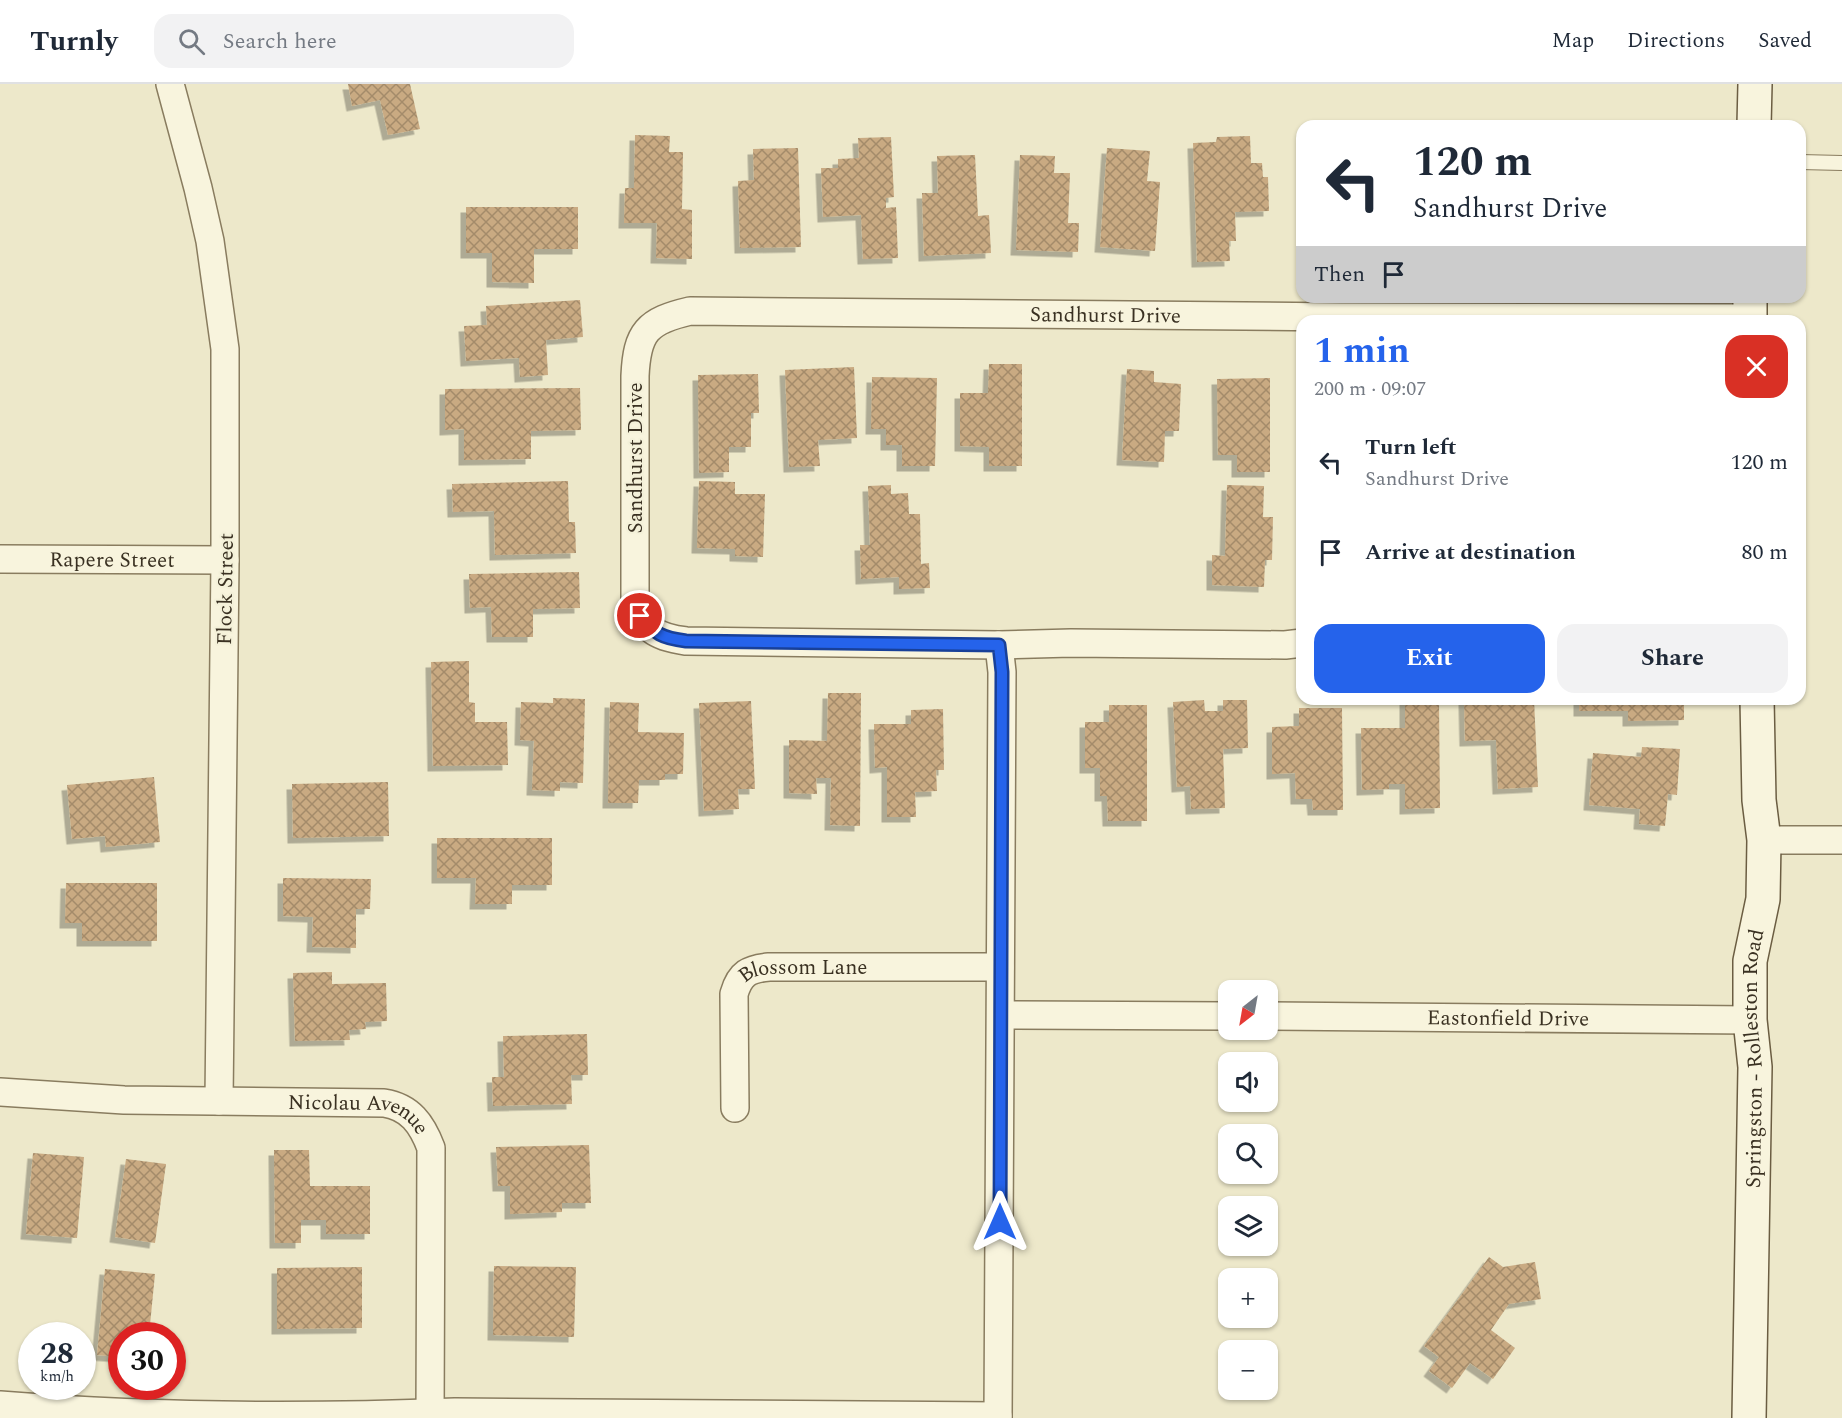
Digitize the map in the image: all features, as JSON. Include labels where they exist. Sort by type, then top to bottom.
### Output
[{"type":"main road","points":[[1754,120],[1755,84]]},
{"type":"main road","name":"Springston - Rolleston Road","points":[[1749,1418],[1755,1067],[1750,1020],[1750,961],[1763,899],[1764,840],[1759,800],[1757,705]]},
{"type":"street","name":"Flock Street","points":[[170,84],[210,241],[225,349],[219,1101]]},
{"type":"street","name":"Sandhurst Drive","points":[[1296,318],[690,311],[668,316],[656,323],[643,335],[636,353],[636,598],[640,616],[652,630],[666,638],[686,641],[999,645],[1296,644]]},
{"type":"street","name":"Sandhurst Drive","points":[[1575,315],[1750,312]]},
{"type":"street","name":"Rapere Street","points":[[0,559],[225,560]]},
{"type":"street","points":[[0,1405],[238,1418],[430,1416],[467,1412],[998,1417],[1002,672],[999,645]]},
{"type":"street","points":[[1764,840],[1842,840]]},
{"type":"street","name":"Blossom Lane","points":[[735,1108],[734,994],[737,983],[755,968],[1000,967]]},
{"type":"street","points":[[1001,1016],[1218,1016]]},
{"type":"street","name":"Eastonfield Drive","points":[[1278,1016],[1750,1020]]},
{"type":"street","name":"Nicolau Avenue","points":[[0,1092],[124,1100],[384,1103],[396,1105],[417,1120],[431,1148],[430,1416]]},
{"type":"lane","points":[[1806,162],[1842,163]]},
{"type":"building","points":[[348,84],[410,84],[420,129],[388,135],[380,100],[352,106]]},
{"type":"building","points":[[635,135],[670,136],[669,152],[683,152],[682,209],[692,210],[692,259],[656,258],[657,223],[624,223],[625,188],[634,188]]},
{"type":"building","points":[[1250,136],[1251,163],[1262,163],[1263,177],[1268,177],[1269,211],[1235,212],[1236,241],[1229,241],[1230,261],[1197,262],[1193,143],[1216,142],[1217,137]]},
{"type":"building","points":[[891,137],[894,197],[886,198],[886,208],[896,207],[898,258],[863,259],[861,215],[823,217],[821,168],[838,168],[838,159],[859,158],[858,138]]},
{"type":"building","points":[[798,148],[801,247],[740,248],[738,181],[754,180],[753,149]]},
{"type":"building","points":[[1107,148],[1150,151],[1147,181],[1160,182],[1155,251],[1100,247]]},
{"type":"building","points":[[975,155],[978,216],[989,215],[991,253],[924,256],[922,193],[938,193],[937,156]]},
{"type":"building","points":[[1020,155],[1055,156],[1054,173],[1070,173],[1068,223],[1079,223],[1078,252],[1016,250]]},
{"type":"building","points":[[466,207],[578,207],[578,249],[534,249],[534,283],[492,282],[492,253],[466,253]]},
{"type":"building","points":[[580,300],[583,337],[546,340],[548,375],[520,377],[519,358],[466,361],[464,326],[487,325],[486,306]]},
{"type":"building","points":[[989,364],[1022,364],[1022,466],[989,466],[989,447],[960,446],[960,393],[988,393]]},
{"type":"building","points":[[854,367],[857,438],[818,440],[820,466],[789,467],[785,370]]},
{"type":"building","points":[[1127,369],[1154,371],[1154,382],[1181,384],[1179,431],[1165,431],[1164,462],[1122,460]]},
{"type":"building","points":[[758,374],[759,413],[751,413],[751,447],[729,447],[729,472],[699,473],[698,375]]},
{"type":"building","points":[[872,377],[937,378],[935,466],[902,466],[902,445],[886,445],[886,429],[871,429]]},
{"type":"building","points":[[1270,378],[1270,472],[1237,472],[1237,455],[1218,455],[1217,379]]},
{"type":"building","points":[[580,388],[581,430],[531,431],[531,459],[464,460],[464,429],[445,430],[445,389]]},
{"type":"building","points":[[568,481],[569,522],[575,522],[576,553],[495,555],[494,511],[453,512],[452,484]]},
{"type":"building","points":[[699,481],[735,482],[735,494],[765,494],[763,557],[735,556],[735,549],[697,548]]},
{"type":"building","points":[[891,485],[891,494],[908,493],[909,514],[920,514],[921,564],[929,563],[930,588],[899,589],[899,577],[861,579],[860,545],[870,545],[868,486]]},
{"type":"building","points":[[1227,485],[1264,486],[1263,517],[1273,517],[1272,560],[1265,560],[1264,587],[1212,585],[1212,555],[1225,556]]},
{"type":"building","points":[[579,572],[580,608],[533,609],[533,637],[492,637],[491,607],[470,608],[469,574]]},
{"type":"building","points":[[469,661],[469,702],[475,703],[475,722],[507,722],[508,765],[433,766],[431,662]]},
{"type":"building","points":[[828,693],[861,693],[860,826],[830,825],[831,778],[816,778],[817,794],[789,793],[789,740],[827,741]]},
{"type":"building","points":[[553,698],[585,699],[583,783],[560,782],[560,791],[532,790],[534,741],[520,740],[521,702],[553,703]]},
{"type":"building","points":[[1204,700],[1205,711],[1223,711],[1223,700],[1247,700],[1248,748],[1223,749],[1225,808],[1191,809],[1190,786],[1177,787],[1173,702]]},
{"type":"building","points":[[751,701],[755,789],[738,789],[739,809],[704,811],[699,703]]},
{"type":"building","points":[[610,702],[639,703],[638,732],[684,733],[683,774],[665,774],[665,780],[639,780],[638,803],[608,803]]},
{"type":"building","points":[[1109,705],[1147,705],[1147,821],[1108,821],[1107,796],[1100,796],[1100,768],[1085,768],[1085,722],[1109,722]]},
{"type":"building","points":[[1405,705],[1439,705],[1440,808],[1405,809],[1405,784],[1389,784],[1389,789],[1362,790],[1361,728],[1405,728]]},
{"type":"building","points":[[1464,705],[1534,705],[1538,787],[1498,789],[1496,740],[1465,741]]},
{"type":"building","points":[[1579,705],[1684,705],[1684,720],[1628,721],[1628,711],[1579,711]]},
{"type":"building","points":[[1299,708],[1342,708],[1343,810],[1313,810],[1312,799],[1296,799],[1295,773],[1272,774],[1272,727],[1299,726]]},
{"type":"building","points":[[943,709],[944,770],[936,770],[937,791],[915,792],[916,817],[887,817],[887,767],[875,768],[874,724],[911,724],[911,710]]},
{"type":"building","points":[[1642,747],[1680,749],[1677,795],[1668,794],[1665,826],[1639,824],[1640,809],[1589,805],[1593,753],[1641,757]]},
{"type":"building","points":[[154,777],[160,842],[106,847],[105,836],[72,839],[67,785]]},
{"type":"building","points":[[388,782],[389,836],[293,838],[292,784]]},
{"type":"building","points":[[437,838],[552,838],[552,885],[512,885],[512,904],[475,904],[476,878],[437,878]]},
{"type":"building","points":[[283,878],[371,879],[370,909],[356,909],[356,948],[312,947],[313,917],[283,916]]},
{"type":"building","points":[[66,883],[157,883],[157,941],[82,941],[82,923],[65,923]]},
{"type":"building","points":[[332,972],[332,984],[386,983],[387,1021],[365,1022],[366,1029],[349,1030],[350,1040],[295,1041],[293,973]]},
{"type":"building","points":[[587,1034],[588,1075],[571,1075],[572,1104],[493,1106],[492,1077],[504,1077],[503,1036]]},
{"type":"building","points":[[589,1145],[591,1203],[562,1203],[562,1212],[510,1214],[510,1186],[498,1186],[496,1147]]},
{"type":"building","points":[[274,1150],[309,1150],[310,1186],[370,1186],[370,1234],[326,1234],[326,1220],[301,1220],[301,1243],[275,1243]]},
{"type":"building","points":[[33,1153],[84,1157],[77,1238],[26,1234]]},
{"type":"building","points":[[126,1159],[166,1164],[155,1243],[115,1237]]},
{"type":"building","points":[[1489,1257],[1503,1267],[1535,1262],[1541,1299],[1509,1304],[1491,1330],[1515,1348],[1493,1379],[1470,1363],[1452,1388],[1429,1371],[1439,1357],[1424,1346]]},
{"type":"building","points":[[494,1266],[576,1267],[574,1337],[493,1335]]},
{"type":"building","points":[[362,1267],[362,1328],[277,1329],[277,1268]]},
{"type":"building","points":[[105,1269],[155,1274],[150,1322],[108,1322],[108,1356],[97,1355]]},
{"type":"route","points":[[640,616],[652,630],[666,638],[686,641],[999,645],[1002,672],[1000,1222]]}]
